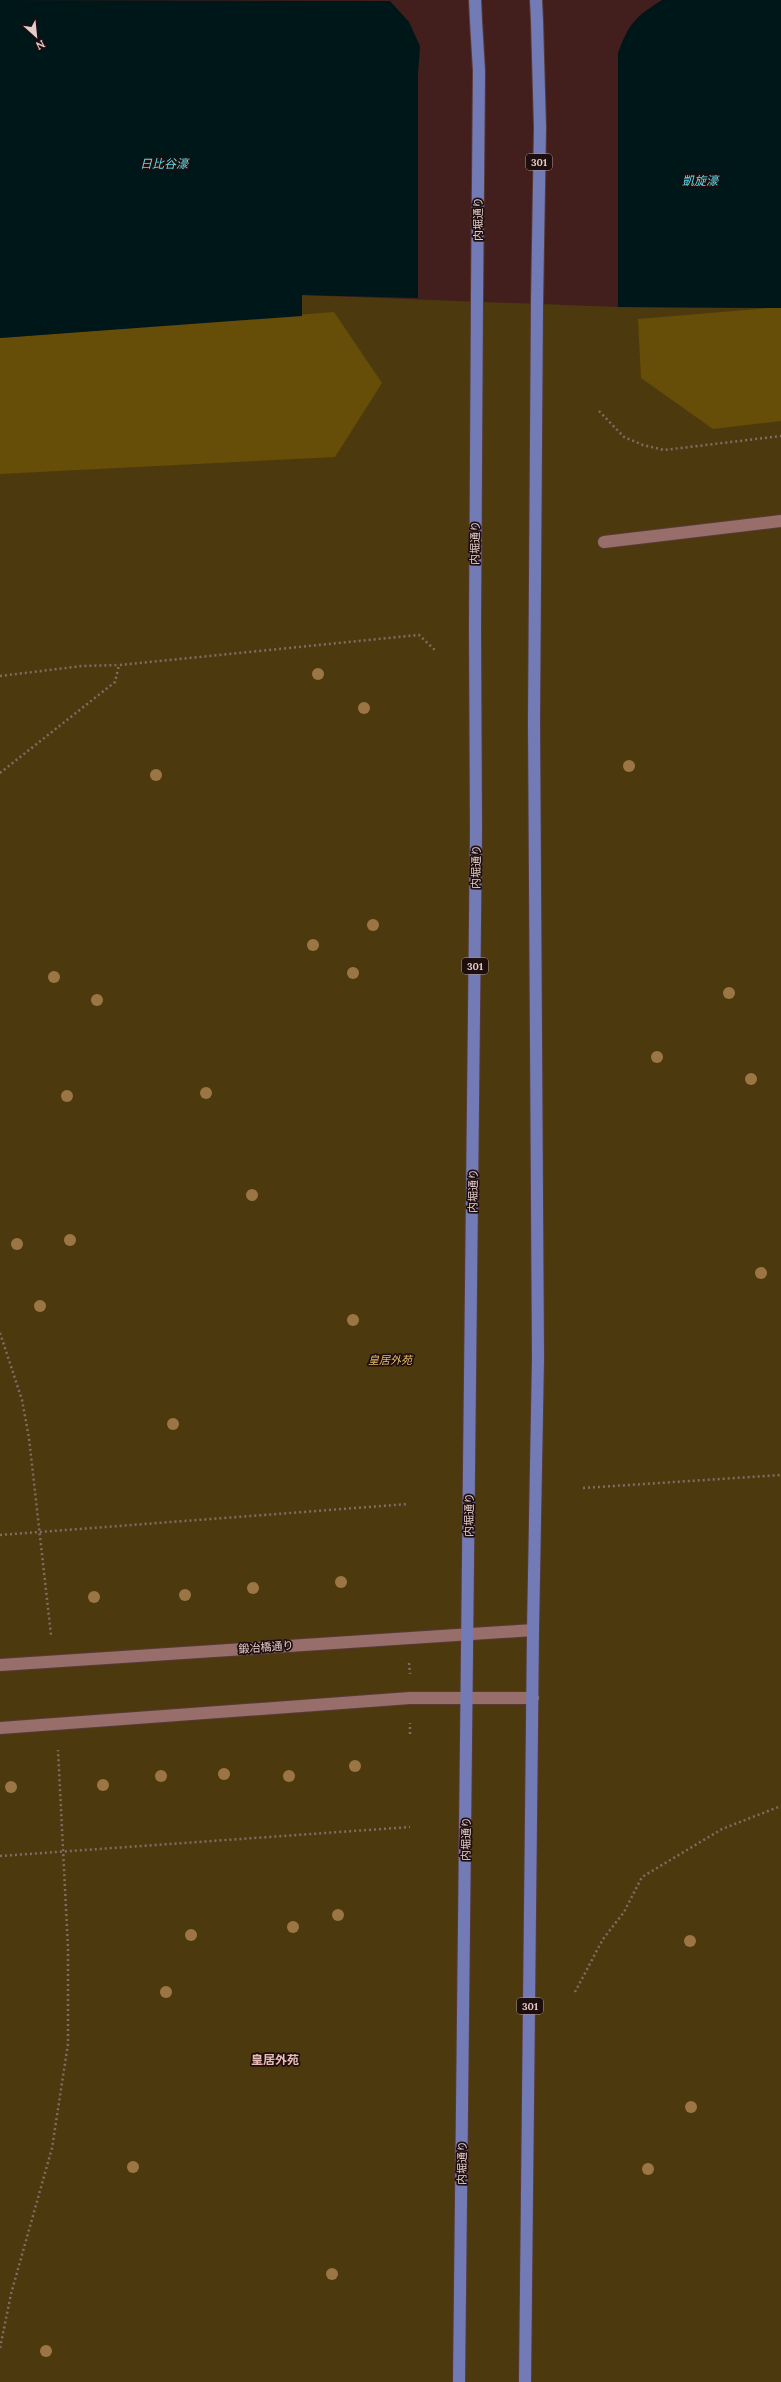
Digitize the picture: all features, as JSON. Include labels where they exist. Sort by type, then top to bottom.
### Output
[{"type":"main road","name":"内堀通り","points":[[459,2382],[476,830],[474,628],[479,71],[475,0]]},
{"type":"main road","name":"301","points":[[525,2382],[533,1630],[538,1358],[534,721],[537,303],[540,128],[536,0]]},
{"type":"main road","points":[[604,542],[781,521]]},
{"type":"main road","name":"鍛冶橋通り","points":[[0,1665],[533,1630]]},
{"type":"main road","points":[[0,1728],[410,1698],[533,1698]]},
{"type":"path","points":[[599,411],[624,437],[643,446],[664,450],[781,436]]},
{"type":"path","points":[[0,676],[82,666],[119,665],[419,635],[436,650]]},
{"type":"path","points":[[0,773],[115,682],[119,665]]},
{"type":"path","points":[[0,1333],[23,1408],[29,1438],[51,1635]]},
{"type":"path","points":[[583,1488],[781,1476]]},
{"type":"path","points":[[0,1535],[408,1504]]},
{"type":"path","points":[[409,1638],[410,1734]]},
{"type":"path","points":[[0,2348],[11,2294],[52,2148],[64,2082],[68,2044],[69,1998],[58,1750]]},
{"type":"path","points":[[574,1992],[603,1939],[624,1912],[642,1877],[722,1829],[781,1806]]},
{"type":"path","points":[[0,1856],[62,1853],[410,1827]]},
{"type":"green space","name":"皇居外苑","points":[[301,295],[618,307],[781,308],[781,2382],[0,2382],[0,338],[302,316]]},
{"type":"shaded area","points":[[781,307],[781,421],[713,429],[641,378],[638,319]]},
{"type":"shaded area","points":[[334,312],[382,383],[335,457],[0,474],[0,338]]},
{"type":"water","name":"日比谷濠","points":[[0,0],[390,1],[409,22],[420,46],[418,74],[418,298],[302,295],[302,316],[0,338]]},
{"type":"water","name":"凱旋濠","points":[[662,0],[781,0],[781,308],[618,307],[618,53],[626,34],[634,22],[645,11]]},
{"type":"district","name":"皇居外苑","points":[[275,2059]]}]
